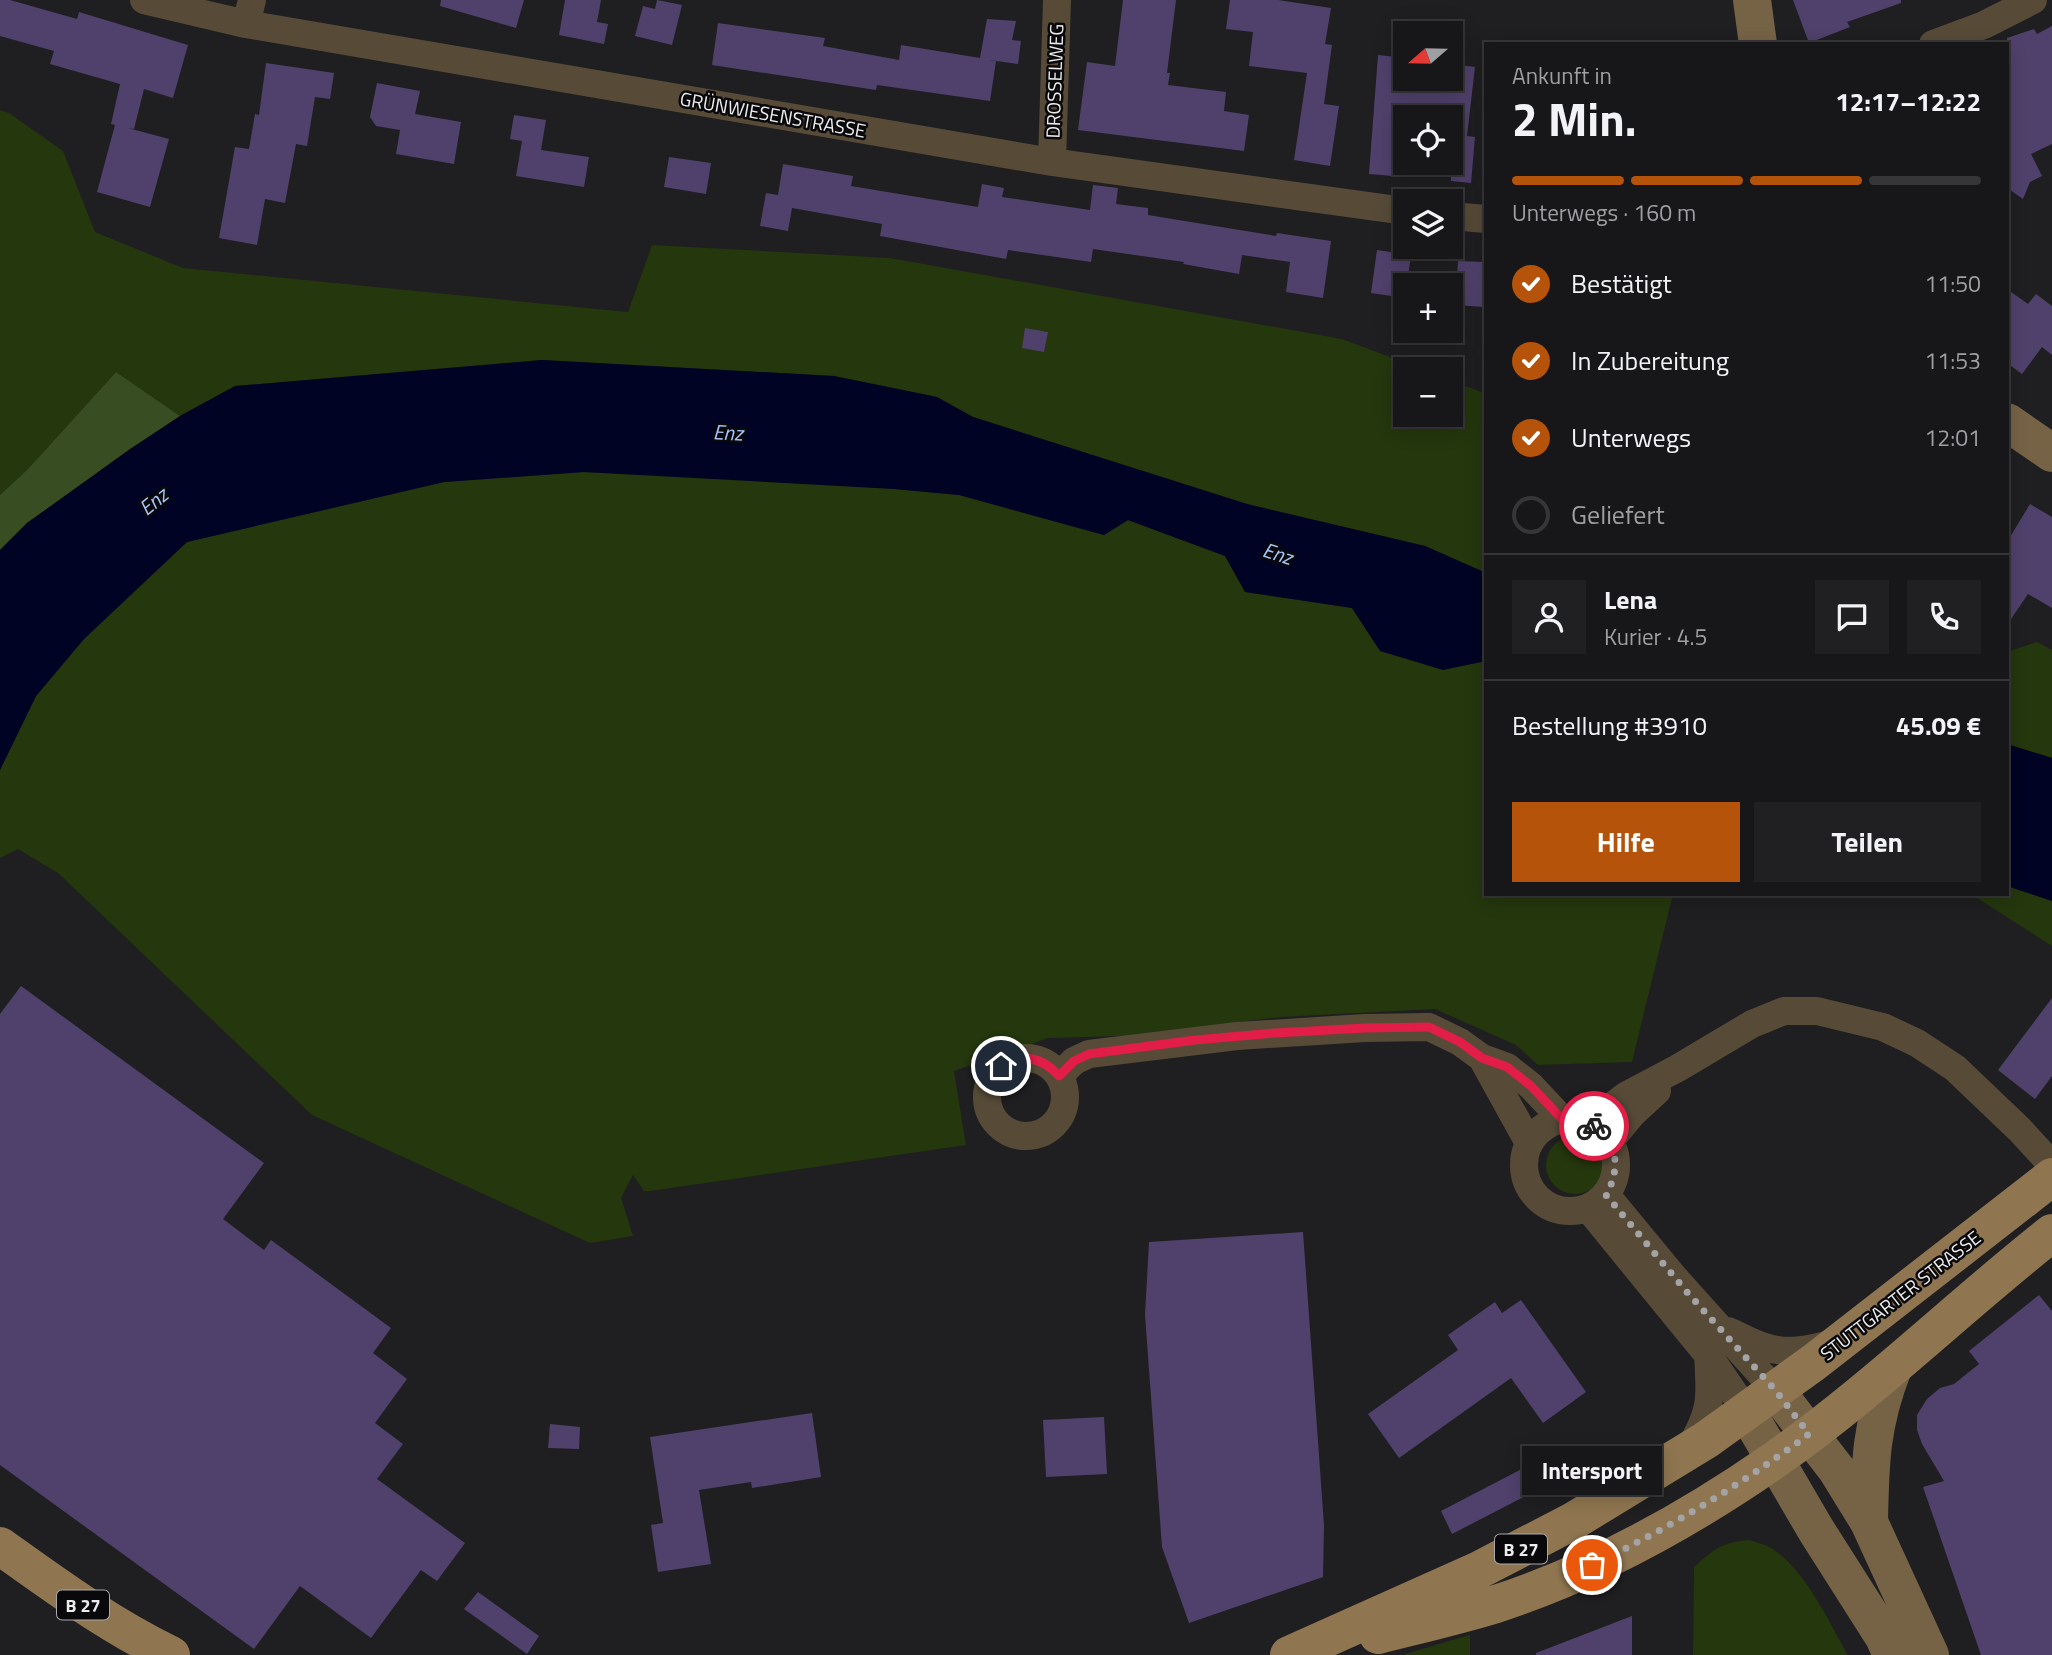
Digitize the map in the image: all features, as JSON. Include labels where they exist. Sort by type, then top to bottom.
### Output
[{"type":"main road","points":[[1752,0],[1758,42]]},
{"type":"main road","points":[[2009,423],[2052,453]]},
{"type":"main road","name":"STUTTGARTER STRASSE","points":[[1761,1401],[2052,1177]]},
{"type":"main road","name":"B 27","points":[[1305,1655],[1496,1604],[1546,1585],[1640,1542],[1729,1490],[1809,1434],[1893,1368],[2052,1233]]},
{"type":"main road","points":[[1869,1522],[1872,1435],[1880,1400],[1893,1368]]},
{"type":"main road","points":[[1761,1401],[1809,1434],[1837,1470],[1869,1522],[1930,1655]]},
{"type":"main road","points":[[1761,1401],[1774,1460],[1884,1637],[1892,1655]]},
{"type":"main road","name":"B 27","points":[[1289,1655],[1479,1570],[1575,1520],[1687,1451],[1761,1401]]},
{"type":"main road","points":[[1816,1530],[1833,1518],[1847,1515],[1869,1522]]},
{"type":"main road","name":"B 27","points":[[0,1546],[71,1598],[128,1634],[171,1655]]},
{"type":"street","name":"GRÜNWIESENSTRASSE","points":[[144,0],[249,12],[1052,162],[1393,209]]},
{"type":"street","name":"DROSSELWEG","points":[[1052,162],[1057,0]]},
{"type":"street","points":[[1938,42],[1984,24],[2033,0]]},
{"type":"street","points":[[1463,217],[1484,219]]},
{"type":"street","points":[[1059,1076],[1074,1061],[1089,1054],[1195,1040],[1365,1028],[1429,1027],[1460,1042],[1482,1058],[1507,1067],[1587,1128],[1615,1155],[1613,1182],[1597,1201],[1561,1211],[1538,1199],[1529,1187],[1524,1172],[1524,1157],[1529,1143],[1538,1131],[1549,1123],[1587,1128],[1627,1095],[1752,1024],[1784,1011],[1817,1011],[1883,1027],[1917,1042],[1955,1068],[2020,1130],[2052,1165]]},
{"type":"street","points":[[1482,1058],[1529,1143]]},
{"type":"street","points":[[1597,1201],[1716,1326],[1761,1401]]},
{"type":"street","points":[[1597,1201],[1708,1356],[1761,1401]]},
{"type":"street","points":[[1716,1326],[1765,1348],[1785,1351],[1808,1350],[1841,1342]]},
{"type":"street","points":[[1687,1451],[1709,1411],[1711,1391],[1708,1356]]},
{"type":"green space","points":[[0,110],[9,113],[63,151],[95,232],[183,268],[628,312],[652,245],[890,258],[1342,339],[1393,358],[1393,427],[1463,427],[1463,385],[1484,393],[1484,572],[1425,546],[1247,504],[973,417],[937,397],[834,376],[542,360],[235,386],[180,416],[116,372],[28,469],[0,495]]},
{"type":"green space","points":[[116,372],[180,416],[27,523],[0,550],[0,495],[28,469]]},
{"type":"green space","points":[[584,472],[734,478],[959,495],[1104,535],[1128,520],[1225,556],[1246,592],[1352,608],[1381,651],[1484,661],[1484,896],[1673,896],[1632,1062],[1538,1065],[1516,1045],[1435,1009],[1281,1017],[1121,1036],[1048,1038],[954,1071],[966,1145],[650,1191],[644,1191],[633,1175],[621,1198],[633,1236],[590,1243],[312,1115],[58,873],[18,849],[0,858],[0,770],[36,696],[84,639],[187,542],[444,482]]},
{"type":"green space","points":[[2037,642],[2052,650],[2052,758],[2009,745],[2009,651]]},
{"type":"green space","points":[[2009,887],[2052,901],[2052,946],[1974,896],[2009,896]]},
{"type":"green space","points":[[1575,1136],[1586,1138],[1599,1149],[1604,1165],[1602,1176],[1591,1189],[1575,1194],[1564,1192],[1551,1181],[1546,1165],[1548,1154],[1559,1141]]},
{"type":"green space","points":[[1750,1540],[1771,1548],[1794,1568],[1815,1596],[1848,1655],[1693,1655],[1694,1567],[1719,1548]]},
{"type":"green space","points":[[1469,1635],[1470,1655],[1402,1655]]},
{"type":"water","name":"Enz","points":[[542,360],[834,376],[937,397],[973,417],[1247,504],[1425,546],[1484,572],[1484,661],[1443,670],[1380,651],[1352,608],[1245,592],[1225,556],[1128,520],[1104,535],[959,495],[894,489],[584,472],[444,482],[187,542],[84,639],[36,696],[0,770],[0,550],[27,523],[130,449],[180,416],[235,386]]},
{"type":"water","points":[[2009,745],[2052,758],[2052,901],[2009,887]]},
{"type":"building","points":[[0,0],[10,0],[77,19],[79,12],[188,45],[173,98],[144,89],[134,129],[128,128],[169,139],[150,207],[97,192],[115,125],[111,124],[120,84],[50,64],[54,51],[0,36]]},
{"type":"building","points":[[441,0],[524,0],[516,28],[440,6]]},
{"type":"building","points":[[565,0],[601,0],[597,22],[608,24],[604,44],[559,35]]},
{"type":"building","points":[[657,0],[682,5],[672,45],[635,36],[643,6],[655,9]]},
{"type":"building","points":[[1123,0],[1176,0],[1167,73],[1170,73],[1168,85],[1226,92],[1224,111],[1249,115],[1244,151],[1078,130],[1087,62],[1115,66]]},
{"type":"building","points":[[1230,0],[1278,0],[1331,8],[1325,44],[1332,45],[1324,104],[1339,106],[1330,166],[1294,160],[1307,73],[1249,66],[1253,32],[1226,29]]},
{"type":"building","points":[[1793,0],[1901,0],[1901,3],[1847,22],[1850,27],[1809,42]]},
{"type":"building","points":[[987,19],[1016,21],[1012,40],[1021,41],[1018,64],[982,59],[996,61],[990,101],[877,85],[876,90],[712,65],[718,23],[825,38],[823,46],[899,60],[901,45],[980,58]]},
{"type":"building","points":[[2052,26],[2052,144],[2031,154],[2042,176],[2030,182],[2023,199],[2009,189],[2007,38],[2034,29],[2037,34]]},
{"type":"building","points":[[1378,55],[1393,57],[1393,91],[1463,91],[1463,66],[1475,67],[1467,136],[1475,137],[1471,183],[1451,181],[1451,175],[1463,175],[1463,105],[1393,105],[1393,175],[1405,177],[1369,174]]},
{"type":"building","points":[[266,63],[334,73],[330,99],[315,97],[307,146],[296,144],[285,203],[265,199],[257,245],[219,238],[235,147],[249,149],[255,114],[259,115]]},
{"type":"building","points":[[377,83],[420,91],[415,114],[461,122],[454,164],[396,154],[400,130],[376,126],[370,117]]},
{"type":"building","points":[[514,115],[546,120],[541,150],[589,157],[584,187],[516,176],[522,141],[510,139]]},
{"type":"building","points":[[669,157],[711,163],[706,194],[664,187]]},
{"type":"building","points":[[783,164],[853,176],[851,186],[978,207],[982,184],[1004,188],[1002,197],[1090,210],[1093,185],[1118,188],[1116,204],[1148,208],[1148,215],[1276,236],[1277,233],[1331,241],[1323,298],[1286,292],[1290,262],[1242,255],[1239,274],[1183,264],[1184,262],[1093,249],[1091,262],[1008,250],[1006,259],[880,236],[882,224],[792,208],[788,231],[760,226],[766,193],[778,195]]},
{"type":"building","points":[[1377,250],[1393,252],[1393,259],[1410,259],[1408,273],[1393,273],[1393,296],[1371,293]]},
{"type":"building","points":[[1458,261],[1484,262],[1484,307],[1463,306],[1463,273],[1457,273]]},
{"type":"building","points":[[2009,290],[2028,304],[2036,294],[2052,306],[2052,355],[2042,347],[2022,374],[2009,364]]},
{"type":"building","points":[[1025,328],[1048,332],[1044,352],[1022,348]]},
{"type":"building","points":[[2030,504],[2052,517],[2052,608],[2028,594],[2009,622],[2009,539]]},
{"type":"building","points":[[21,986],[264,1163],[223,1219],[264,1250],[271,1240],[391,1328],[373,1353],[407,1379],[375,1423],[403,1444],[377,1479],[465,1543],[437,1581],[421,1570],[371,1638],[300,1586],[254,1649],[0,1465],[0,1014]]},
{"type":"building","points":[[2052,998],[2052,1076],[2035,1099],[1998,1070]]},
{"type":"building","points":[[1303,1232],[1324,1525],[1323,1577],[1189,1623],[1162,1547],[1145,1315],[1149,1242]]},
{"type":"building","points":[[2039,1295],[2052,1311],[2052,1655],[1981,1655],[1923,1487],[1944,1481],[1922,1444],[1917,1430],[1917,1415],[1927,1399],[1940,1388],[1954,1384],[1979,1364],[1969,1351]]},
{"type":"building","points":[[1521,1300],[1586,1392],[1543,1423],[1511,1378],[1399,1458],[1368,1414],[1458,1350],[1448,1335],[1495,1302],[1502,1313]]},
{"type":"building","points":[[812,1413],[821,1477],[752,1488],[751,1482],[699,1490],[711,1564],[658,1572],[651,1525],[663,1523],[650,1437]]},
{"type":"building","points":[[1104,1417],[1107,1474],[1046,1477],[1043,1420]]},
{"type":"building","points":[[550,1424],[580,1427],[579,1449],[548,1448]]},
{"type":"building","points":[[1535,1462],[1547,1485],[1452,1534],[1441,1511]]},
{"type":"building","points":[[478,1592],[539,1636],[527,1654],[464,1609]]},
{"type":"building","points":[[1632,1616],[1632,1655],[1536,1655],[1536,1653]]},
{"type":"way so far","points":[[1592,1565],[1640,1542],[1739,1484],[1809,1434],[1776,1391],[1716,1326],[1606,1195],[1613,1182],[1615,1155],[1610,1141],[1594,1126]]},
{"type":"place","name":"Intersport","points":[[1592,1565]]},
{"type":"route","points":[[1001,1066],[1026,1057],[1050,1066],[1059,1076],[1074,1061],[1089,1054],[1276,1033],[1429,1027],[1460,1042],[1482,1058],[1507,1067],[1531,1086],[1562,1119],[1576,1119],[1594,1126]]}]
